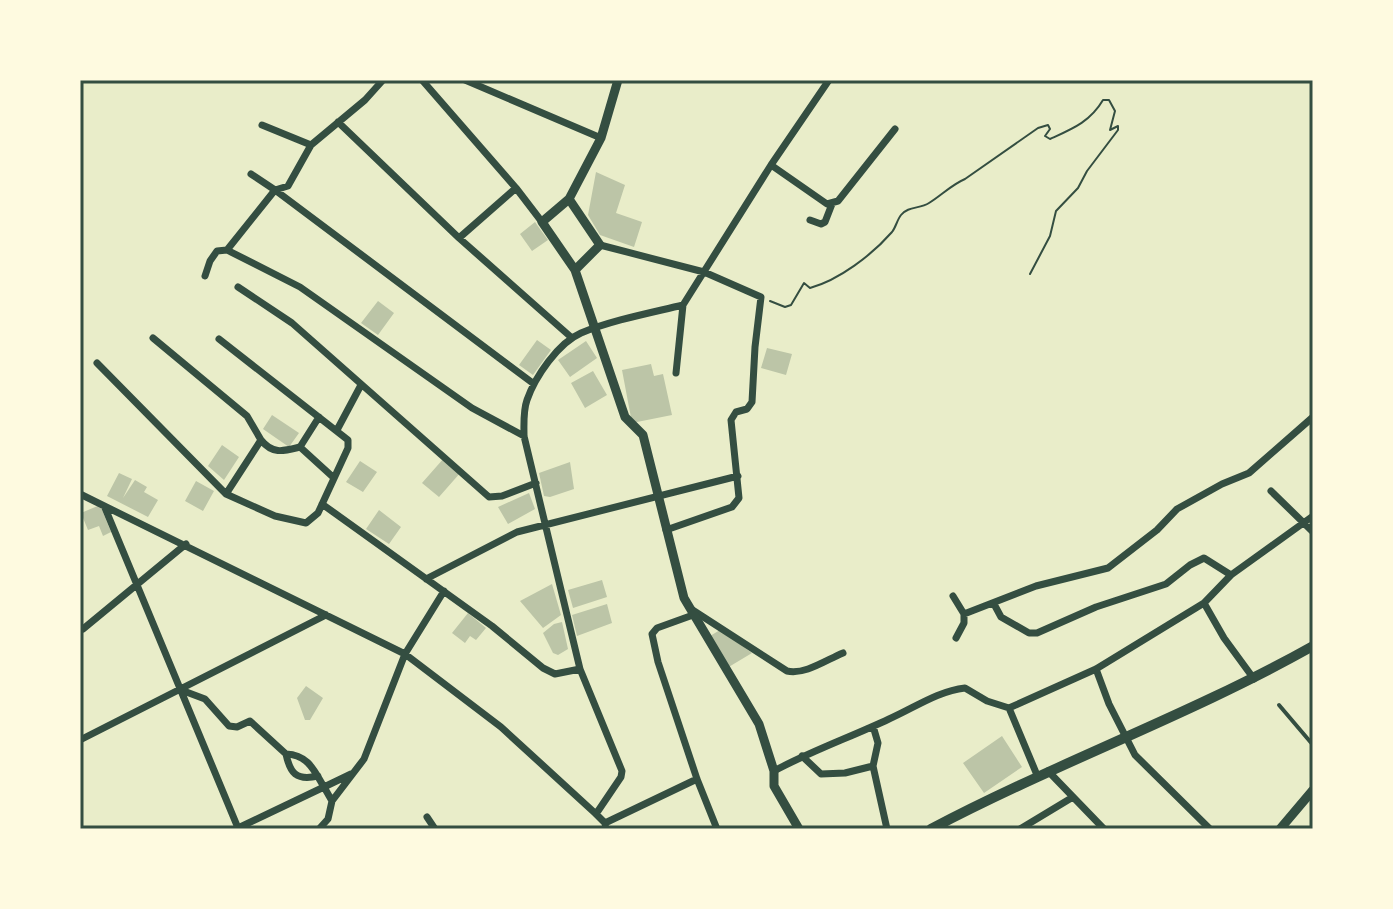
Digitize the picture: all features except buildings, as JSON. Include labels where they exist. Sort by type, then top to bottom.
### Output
[{"type":"main road","points":[[931,829],[947,825],[1043,773],[1254,679],[1313,646]]},
{"type":"street","points":[[227,250],[275,190],[288,186],[311,145],[365,100],[383,80]]},
{"type":"street","points":[[422,80],[516,188],[575,270],[625,417],[643,435],[684,598],[759,724],[774,771],[774,786],[799,829]]},
{"type":"street","points":[[465,80],[601,138]]},
{"type":"street","points":[[542,222],[569,199],[601,138],[618,80]]},
{"type":"street","points":[[676,373],[683,305],[829,80]]},
{"type":"street","points":[[338,122],[459,238],[572,338]]},
{"type":"street","points":[[262,125],[311,145]]},
{"type":"street","points":[[771,165],[827,204],[832,204],[838,201],[895,129]]},
{"type":"street","points":[[251,174],[534,384]]},
{"type":"street","points":[[459,238],[516,188]]},
{"type":"street","points":[[569,199],[600,245],[704,272],[761,297],[752,402],[747,409],[736,412],[731,420],[739,498],[732,507],[666,530]]},
{"type":"street","points":[[810,220],[821,224],[825,222],[832,204]]},
{"type":"street","points":[[575,270],[600,245]]},
{"type":"street","points":[[205,276],[217,251],[227,250],[300,287],[472,408],[524,436]]},
{"type":"street","points":[[238,287],[292,323],[489,497],[502,496],[536,483]]},
{"type":"street","points":[[596,814],[622,771],[580,669],[524,436],[527,401],[534,384],[572,338],[683,305]]},
{"type":"street","points":[[153,338],[247,416],[261,440],[272,451],[300,447],[319,417]]},
{"type":"street","points":[[97,363],[226,494],[275,516],[301,523],[313,519],[349,445],[348,440],[219,339]]},
{"type":"street","points":[[337,430],[361,385]]},
{"type":"street","points":[[964,614],[1036,586],[1108,568],[1157,530],[1177,509],[1249,473],[1313,417]]},
{"type":"street","points":[[226,494],[261,440]]},
{"type":"street","points":[[300,447],[334,478]]},
{"type":"street","points":[[426,579],[517,532],[738,476]]},
{"type":"street","points":[[1271,491],[1313,532]]},
{"type":"street","points":[[80,494],[405,654],[501,727],[606,826],[697,779]]},
{"type":"street","points":[[322,504],[444,591],[543,668],[555,674],[580,669]]},
{"type":"street","points":[[105,508],[237,829],[354,773]]},
{"type":"street","points":[[774,771],[956,689],[973,690],[987,701],[1009,708],[1096,669],[1204,603],[1231,575],[1313,516]]},
{"type":"street","points":[[83,629],[186,544]]},
{"type":"street","points":[[994,604],[1001,617],[1029,633],[1037,633],[1096,607],[1166,584],[1204,558],[1231,575]]},
{"type":"street","points":[[319,829],[328,819],[332,801],[364,759],[405,654],[444,591]]},
{"type":"street","points":[[953,596],[964,614],[964,623],[956,638]]},
{"type":"street","points":[[1204,603],[1224,638],[1254,679]]},
{"type":"street","points":[[691,612],[787,671],[796,673],[843,653]]},
{"type":"street","points":[[691,612],[657,628],[652,634],[658,662],[717,829]]},
{"type":"street","points":[[80,740],[326,615]]},
{"type":"street","points":[[1096,669],[1109,704],[1135,755],[1210,829]]},
{"type":"street","points":[[181,690],[205,699],[229,726],[237,727],[250,721],[286,754],[292,772],[303,777],[318,776]]},
{"type":"street","points":[[1009,708],[1043,773],[1073,797],[1104,829]]},
{"type":"street","points":[[873,726],[878,743],[873,766],[887,829]]},
{"type":"street","points":[[286,754],[303,758],[311,764],[332,801]]},
{"type":"street","points":[[802,756],[821,774],[845,773],[873,766]]},
{"type":"street","points":[[1280,829],[1313,790]]},
{"type":"street","points":[[1020,829],[1073,797]]},
{"type":"street","points":[[427,817],[435,829]]},
{"type":"lane","points":[[1279,705],[1313,745]]},
{"type":"path","points":[[761,297],[785,307],[791,305],[804,283],[810,288],[821,285],[854,264],[893,230],[901,215],[911,208],[927,205],[1038,128],[1048,125],[1050,129],[1045,136],[1050,139],[1082,124],[1094,115],[1103,100],[1109,100],[1115,111],[1110,130],[1118,126],[1118,130],[1078,188],[1056,211],[1050,236],[1030,274]]}]
